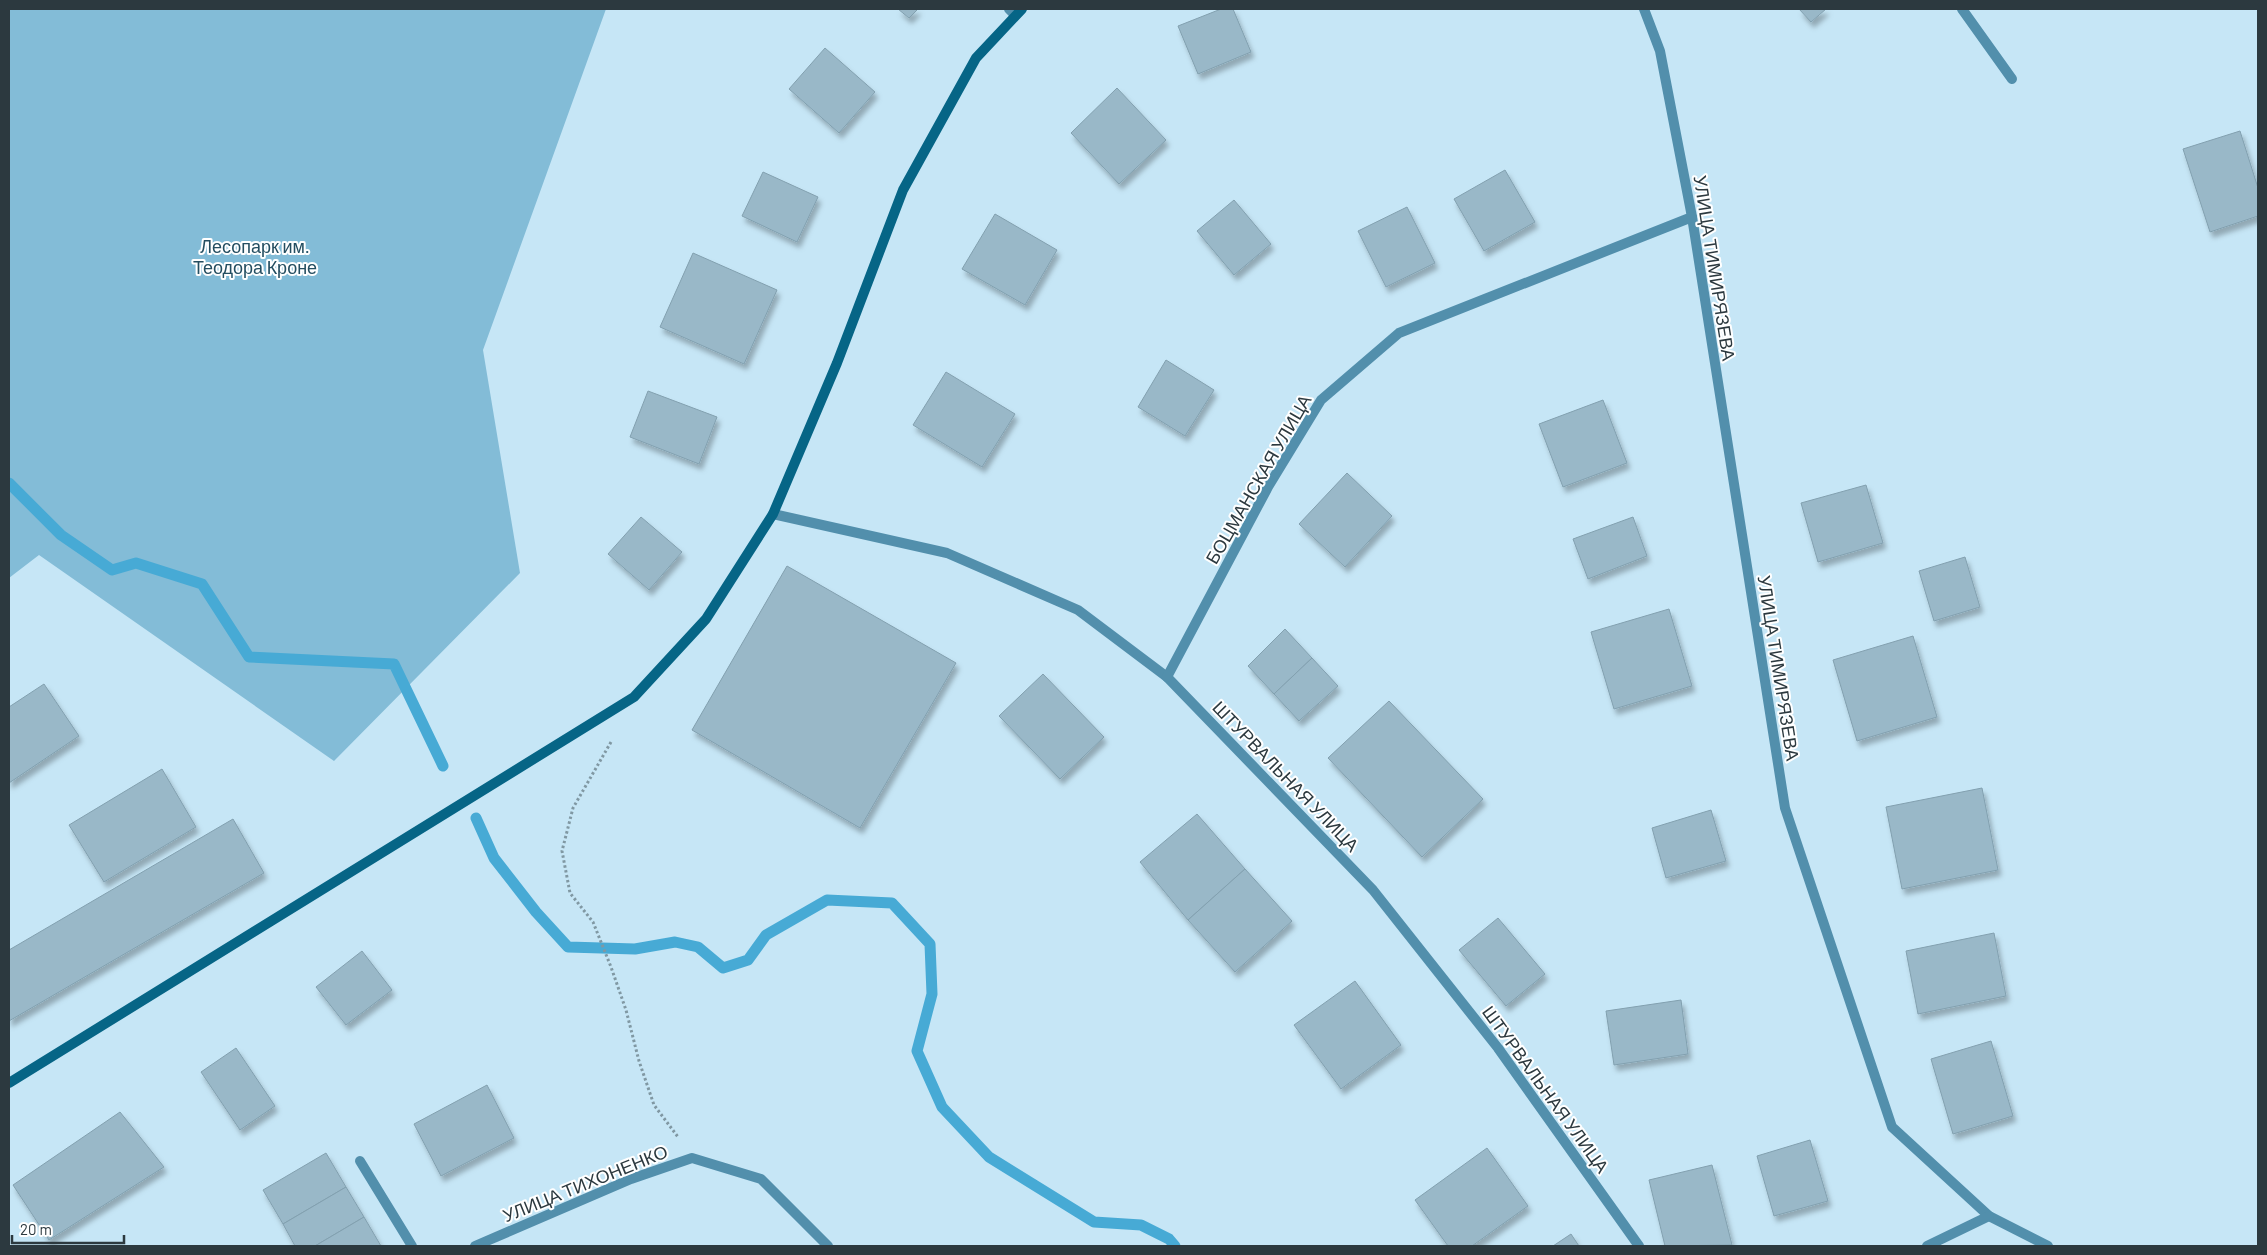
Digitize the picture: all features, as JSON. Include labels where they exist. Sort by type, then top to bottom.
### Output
[{"type":"main road","points":[[9,1083],[634,697],[706,619],[773,514],[837,363],[903,190],[976,58],[1015,11]]},
{"type":"street","name":"УЛИЦА ТИМИРЯЗЕВА","points":[[1644,9],[1660,51],[1692,217],[1785,808],[1892,1127],[1989,1216],[2048,1246]]},
{"type":"street","points":[[1962,9],[2012,79]]},
{"type":"street","name":"БОЦМАНСКАЯ УЛИЦА","points":[[1167,677],[1268,487],[1321,400],[1399,333],[1692,217]]},
{"type":"street","name":"ШТУРВАЛЬНАЯ УЛИЦА","points":[[773,514],[947,553],[1078,610],[1167,677],[1373,890],[1498,1048],[1639,1246]]},
{"type":"street","name":"УЛИЦА ТИХОНЕНКО","points":[[475,1246],[631,1179],[692,1158],[761,1179],[828,1246]]},
{"type":"street","points":[[360,1161],[412,1246]]},
{"type":"street","points":[[1927,1246],[1989,1216]]},
{"type":"path","points":[[611,740],[573,808],[562,851],[570,893],[593,922],[626,1010],[639,1061],[654,1105],[692,1158]]},
{"type":"green space","name":"Лесопарк им. Теодора Кроне","points":[[9,9],[606,9],[483,350],[520,573],[334,761],[39,555],[9,578]]},
{"type":"building","points":[[898,9],[918,9],[909,18]]},
{"type":"building","points":[[1221,9],[1233,9],[1251,52],[1198,74],[1178,26]]},
{"type":"building","points":[[1799,9],[1826,9],[1811,22]]},
{"type":"building","points":[[825,48],[875,92],[839,133],[789,89]]},
{"type":"building","points":[[1117,88],[1166,140],[1119,184],[1071,133]]},
{"type":"building","points":[[2240,131],[2258,188],[2258,216],[2210,232],[2183,149]]},
{"type":"building","points":[[1505,170],[1535,222],[1484,251],[1454,199]]},
{"type":"building","points":[[763,172],[818,197],[797,242],[742,216]]},
{"type":"building","points":[[1234,200],[1271,244],[1234,275],[1197,231]]},
{"type":"building","points":[[1407,207],[1435,263],[1386,287],[1358,231]]},
{"type":"building","points":[[995,214],[1057,250],[1025,305],[962,269]]},
{"type":"building","points":[[693,253],[777,290],[744,364],[660,327]]},
{"type":"building","points":[[1166,360],[1214,390],[1185,436],[1138,407]]},
{"type":"building","points":[[946,372],[1015,414],[982,467],[913,425]]},
{"type":"building","points":[[648,391],[717,417],[699,464],[630,437]]},
{"type":"building","points":[[1603,400],[1627,463],[1563,487],[1539,424]]},
{"type":"building","points":[[1347,473],[1392,516],[1345,567],[1299,524]]},
{"type":"building","points":[[1866,485],[1883,543],[1818,562],[1801,503]]},
{"type":"building","points":[[641,517],[682,552],[649,590],[608,554]]},
{"type":"building","points":[[1633,517],[1647,556],[1588,579],[1573,539]]},
{"type":"building","points":[[1965,557],[1980,607],[1934,621],[1919,571]]},
{"type":"building","points":[[787,566],[956,663],[860,828],[692,730]]},
{"type":"building","points":[[1669,609],[1692,686],[1614,709],[1591,632]]},
{"type":"building","points":[[1285,629],[1312,658],[1274,694],[1248,666]]},
{"type":"building","points":[[1913,636],[1937,717],[1857,741],[1833,660]]},
{"type":"building","points":[[1312,658],[1338,686],[1299,721],[1274,694]]},
{"type":"building","points":[[1043,674],[1104,737],[1060,779],[999,716]]},
{"type":"building","points":[[44,684],[79,736],[9,783],[9,707]]},
{"type":"building","points":[[1389,701],[1483,799],[1422,857],[1328,758]]},
{"type":"building","points":[[162,769],[196,827],[104,882],[69,825]]},
{"type":"building","points":[[1982,788],[1998,870],[1902,889],[1886,807]]},
{"type":"building","points":[[1711,810],[1726,861],[1666,878],[1652,828]]},
{"type":"building","points":[[1197,814],[1245,869],[1188,920],[1140,862]]},
{"type":"building","points":[[233,819],[264,873],[9,1021],[9,950]]},
{"type":"building","points":[[1245,869],[1292,921],[1235,972],[1188,920]]},
{"type":"building","points":[[1498,918],[1545,974],[1506,1006],[1459,950]]},
{"type":"building","points":[[1994,933],[2006,996],[1918,1014],[1906,951]]},
{"type":"building","points":[[362,951],[392,990],[346,1025],[316,987]]},
{"type":"building","points":[[1355,981],[1401,1045],[1341,1089],[1294,1025]]},
{"type":"building","points":[[1681,1000],[1688,1054],[1614,1065],[1606,1011]]},
{"type":"building","points":[[1991,1041],[2013,1116],[1953,1134],[1931,1059]]},
{"type":"building","points":[[236,1048],[275,1106],[240,1130],[201,1072]]},
{"type":"building","points":[[487,1085],[514,1138],[441,1176],[414,1124]]},
{"type":"building","points":[[120,1112],[164,1167],[49,1240],[13,1185]]},
{"type":"building","points":[[1810,1140],[1828,1201],[1774,1216],[1757,1156]]},
{"type":"building","points":[[1487,1148],[1528,1206],[1472,1246],[1448,1246],[1415,1200]]},
{"type":"building","points":[[326,1153],[346,1187],[283,1224],[263,1190]]},
{"type":"building","points":[[1712,1165],[1732,1245],[1665,1246],[1649,1180]]},
{"type":"building","points":[[346,1187],[364,1217],[315,1246],[295,1246],[283,1224]]},
{"type":"building","points":[[364,1217],[381,1246],[315,1246]]},
{"type":"building","points":[[1571,1234],[1579,1246],[1553,1246]]},
{"type":"waterway","points":[[9,483],[61,535],[112,570],[136,563],[202,584],[249,657],[394,664],[443,766]]},
{"type":"waterway","points":[[476,818],[494,858],[536,912],[568,947],[635,949],[675,942],[698,947],[723,968],[748,960],[766,935],[827,900],[892,903],[930,944],[932,994],[917,1051],[942,1107],[989,1157],[1094,1222],[1141,1225],[1169,1239],[1175,1246]]}]
